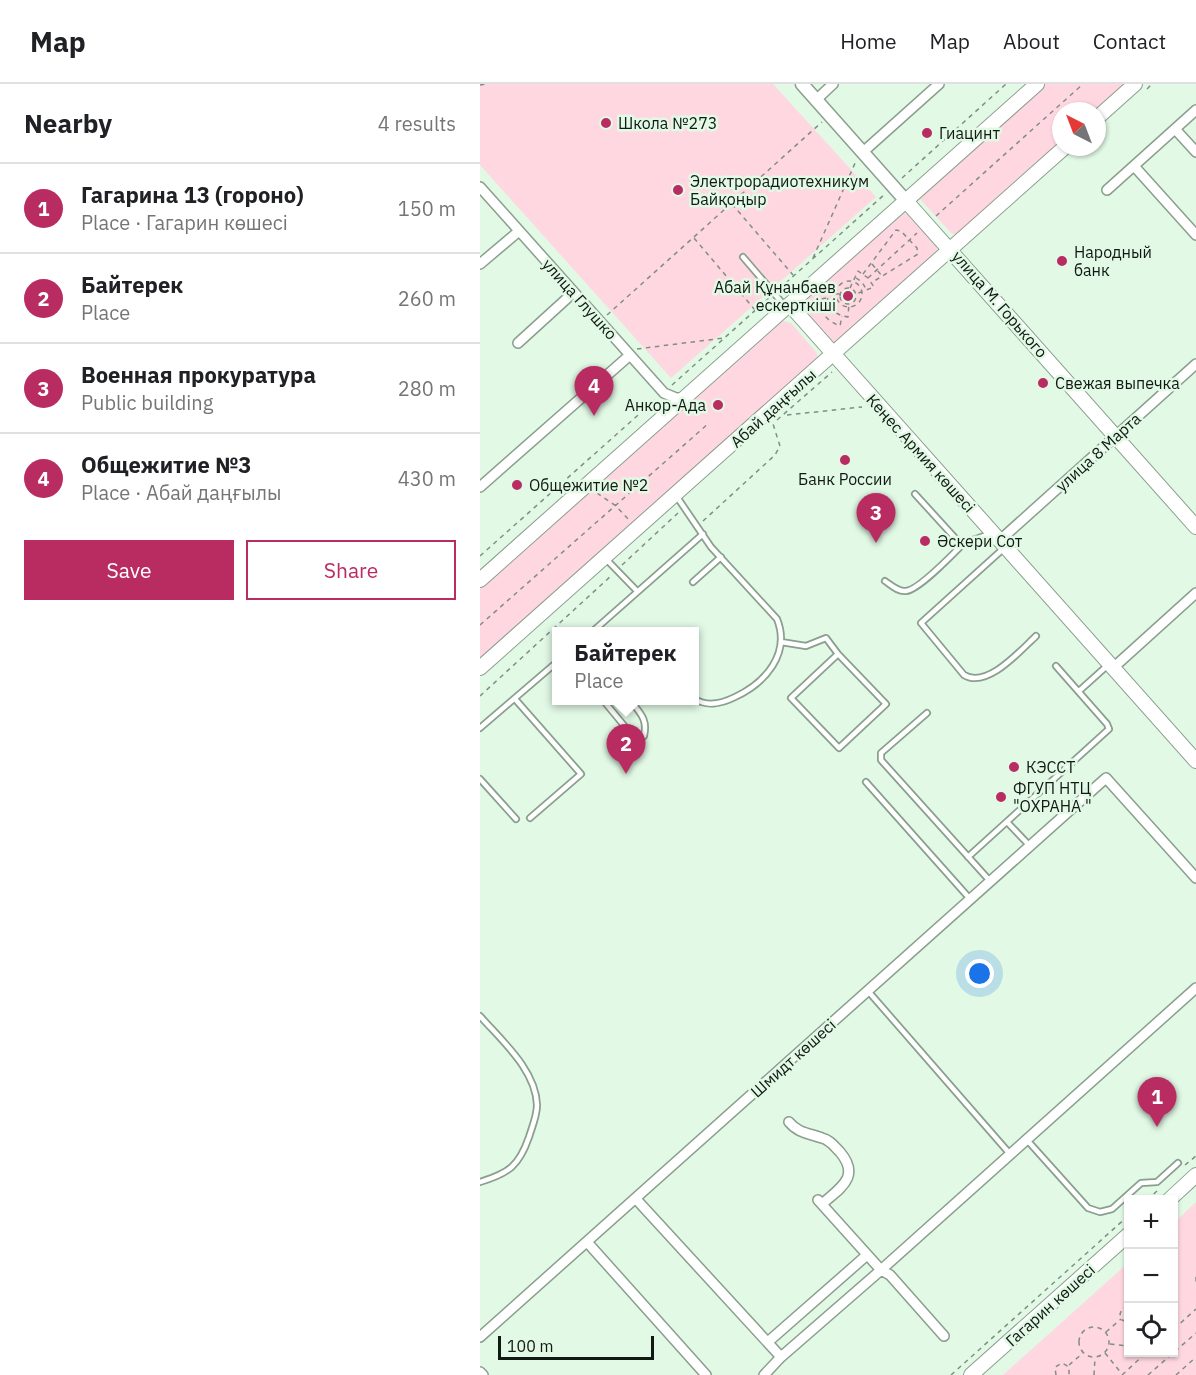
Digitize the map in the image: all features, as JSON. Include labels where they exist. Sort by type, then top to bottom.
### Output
[{"type":"main road","points":[[480,580],[1037,84]]},
{"type":"main road","points":[[1106,110],[1135,84]]},
{"type":"main road","name":"Абай даңғылы","points":[[480,668],[675,495],[837,359],[951,249],[1063,156]]},
{"type":"main road","name":"улица М. Горького","points":[[906,201],[1196,527]]},
{"type":"main road","name":"Кеңес Армия көшесі","points":[[788,307],[1196,761]]},
{"type":"main road","points":[[1174,1195],[1196,1175]]},
{"type":"main road","name":"Гагарин көшесі","points":[[971,1375],[1124,1239]]},
{"type":"street","name":"улица М. Горького","points":[[802,84],[906,201]]},
{"type":"street","points":[[816,100],[833,84]]},
{"type":"street","points":[[862,152],[939,84]]},
{"type":"street","points":[[1107,190],[1196,110]]},
{"type":"street","points":[[1174,129],[1196,152]]},
{"type":"street","points":[[1134,166],[1196,235]]},
{"type":"street","name":"улица Глушко","points":[[480,187],[574,292],[633,352],[664,393]]},
{"type":"street","points":[[480,264],[519,231]]},
{"type":"street","points":[[518,343],[574,292]]},
{"type":"street","points":[[480,487],[633,352]]},
{"type":"street","name":"улица 8 Марта","points":[[999,540],[1196,364]]},
{"type":"street","points":[[664,393],[676,398],[686,398]]},
{"type":"street","points":[[1111,666],[1196,593]]},
{"type":"street","name":"Шмидт көшесі","points":[[480,1337],[1106,778],[1196,878]]},
{"type":"street","points":[[764,1375],[781,1357],[1196,988]]},
{"type":"street","points":[[789,1122],[804,1134],[830,1142],[847,1161],[850,1170],[847,1180],[820,1202],[944,1336]]},
{"type":"street","points":[[636,1199],[769,1341],[781,1357]]},
{"type":"street","points":[[587,1242],[706,1375]]},
{"type":"street","points":[[769,1341],[867,1255]]},
{"type":"lane","points":[[743,257],[788,307]]},
{"type":"lane","points":[[915,494],[941,524],[964,543],[999,540]]},
{"type":"lane","points":[[675,495],[685,506],[711,547],[777,619],[780,628],[781,642],[771,670],[761,682],[729,699],[713,704],[699,701]]},
{"type":"lane","points":[[597,627],[703,534]]},
{"type":"lane","points":[[999,540],[921,623],[964,675],[971,679],[981,679],[1004,666],[1036,636]]},
{"type":"lane","points":[[885,581],[899,590],[908,591],[919,584],[964,543]]},
{"type":"lane","points":[[605,557],[637,591]]},
{"type":"lane","points":[[693,582],[721,557]]},
{"type":"lane","points":[[781,642],[806,646],[826,638],[838,654],[886,704],[839,748],[791,698],[838,654]]},
{"type":"lane","points":[[480,728],[552,666]]},
{"type":"lane","points":[[968,857],[1109,729],[1056,666]]},
{"type":"lane","points":[[1079,691],[1111,666]]},
{"type":"lane","points":[[515,699],[581,774],[530,818]]},
{"type":"lane","points":[[607,705],[631,734],[640,739],[644,736],[646,726],[643,717],[634,705]]},
{"type":"lane","points":[[927,712],[881,753],[881,760],[991,882]]},
{"type":"lane","points":[[480,718],[486,724]]},
{"type":"lane","points":[[480,779],[516,819]]},
{"type":"lane","points":[[866,782],[971,900]]},
{"type":"lane","points":[[1007,822],[1030,847]]},
{"type":"lane","points":[[868,991],[1011,1154]]},
{"type":"lane","points":[[480,1016],[521,1065],[531,1082],[537,1105],[536,1115],[522,1157],[497,1176],[480,1182]]},
{"type":"lane","points":[[1026,1140],[1088,1208],[1100,1212],[1112,1209],[1141,1183],[1157,1182],[1178,1163]]},
{"type":"path","points":[[480,85],[488,84]]},
{"type":"path","points":[[480,556],[1006,84]]},
{"type":"path","points":[[867,278],[1083,84]]},
{"type":"path","points":[[606,316],[823,120]]},
{"type":"path","points":[[812,259],[857,158],[862,152]]},
{"type":"path","points":[[731,203],[794,276]]},
{"type":"path","points":[[863,274],[896,230],[901,231],[917,248],[918,254],[871,283]]},
{"type":"path","points":[[693,237],[756,310]]},
{"type":"path","points":[[871,263],[882,276]]},
{"type":"path","points":[[850,288],[858,271],[874,287],[856,294]]},
{"type":"path","points":[[855,277],[867,290]]},
{"type":"path","points":[[853,282],[862,292],[860,302],[849,308],[839,304],[836,293],[842,283],[853,282]]},
{"type":"path","points":[[850,288],[843,289],[840,294],[842,301],[849,303],[854,300],[856,294]]},
{"type":"path","points":[[850,288],[856,294]]},
{"type":"path","points":[[840,294],[827,293],[833,311],[848,317],[849,303]]},
{"type":"path","points":[[827,298],[818,300],[819,308],[825,318],[840,326],[842,316]]},
{"type":"path","points":[[633,352],[724,338]]},
{"type":"path","points":[[767,427],[786,415],[837,359]]},
{"type":"path","points":[[786,415],[866,406]]},
{"type":"path","points":[[480,625],[710,423]]},
{"type":"path","points":[[698,526],[775,455],[780,446],[773,423]]},
{"type":"path","points":[[588,485],[615,506],[649,540]]},
{"type":"path","points":[[556,627],[685,506]]},
{"type":"path","points":[[480,696],[552,631]]},
{"type":"path","points":[[951,1375],[1124,1220]]},
{"type":"path","points":[[1196,1277],[1196,1284]]},
{"type":"path","points":[[1106,1333],[1121,1319],[1121,1310],[1124,1308]]},
{"type":"path","points":[[1178,1325],[1196,1309]]},
{"type":"path","points":[[1095,1327],[1106,1333],[1109,1344],[1104,1353],[1095,1357],[1083,1353],[1079,1342],[1084,1331],[1095,1327]]},
{"type":"path","points":[[1148,1375],[1196,1333]]},
{"type":"path","points":[[1109,1344],[1124,1346]]},
{"type":"path","points":[[1068,1366],[1083,1353]]},
{"type":"path","points":[[1104,1353],[1122,1375],[1142,1357]]},
{"type":"path","points":[[1094,1375],[1095,1357]]},
{"type":"path","points":[[1176,1375],[1196,1358]]},
{"type":"path","points":[[1056,1375],[1054,1370],[1057,1364],[1063,1363],[1068,1366],[1069,1375]]},
{"type":"shaded area","points":[[480,84],[773,84],[876,197],[671,378],[480,165]]},
{"type":"shaded area","points":[[1044,84],[1128,84],[1106,103],[1052,102],[1052,151],[959,235],[952,234],[920,199],[922,192]]},
{"type":"shaded area","points":[[904,213],[908,214],[936,243],[937,253],[836,343],[832,343],[803,312],[801,307],[803,301]]},
{"type":"shaded area","points":[[783,321],[791,323],[817,353],[818,359],[480,663],[480,586]]},
{"type":"shaded area","points":[[1196,1202],[1196,1375],[1003,1375],[1124,1267],[1124,1357],[1178,1357],[1178,1219]]},
{"type":"place","name":"Школа №273","points":[[606,123]]},
{"type":"place","name":"Гиацинт","points":[[927,133]]},
{"type":"place","name":"Электрорадиотехникум Байқоңыр","points":[[678,190]]},
{"type":"place","name":"Народный банк","points":[[1062,261]]},
{"type":"place","name":"Абай Құнанбаев ескерткіші","points":[[848,296]]},
{"type":"place","name":"Свежая выпечка","points":[[1043,383]]},
{"type":"place","name":"Анкор-Ада","points":[[718,405]]},
{"type":"place","name":"Общежитие №3","points":[[594,416]]},
{"type":"place","name":"Банк России","points":[[845,460]]},
{"type":"place","name":"Общежитие №2","points":[[517,485]]},
{"type":"place","name":"Әскери Сот","points":[[925,541]]},
{"type":"place","name":"Военная прокуратура","points":[[876,543]]},
{"type":"place","name":"КЭССТ","points":[[1014,767]]},
{"type":"place","name":"Байтерек","points":[[626,774]]},
{"type":"place","name":"ФГУП НТЦ \"ОХРАНА \"","points":[[1001,797]]},
{"type":"place","name":"Гагарина 13 (гороно)","points":[[1157,1127]]}]
